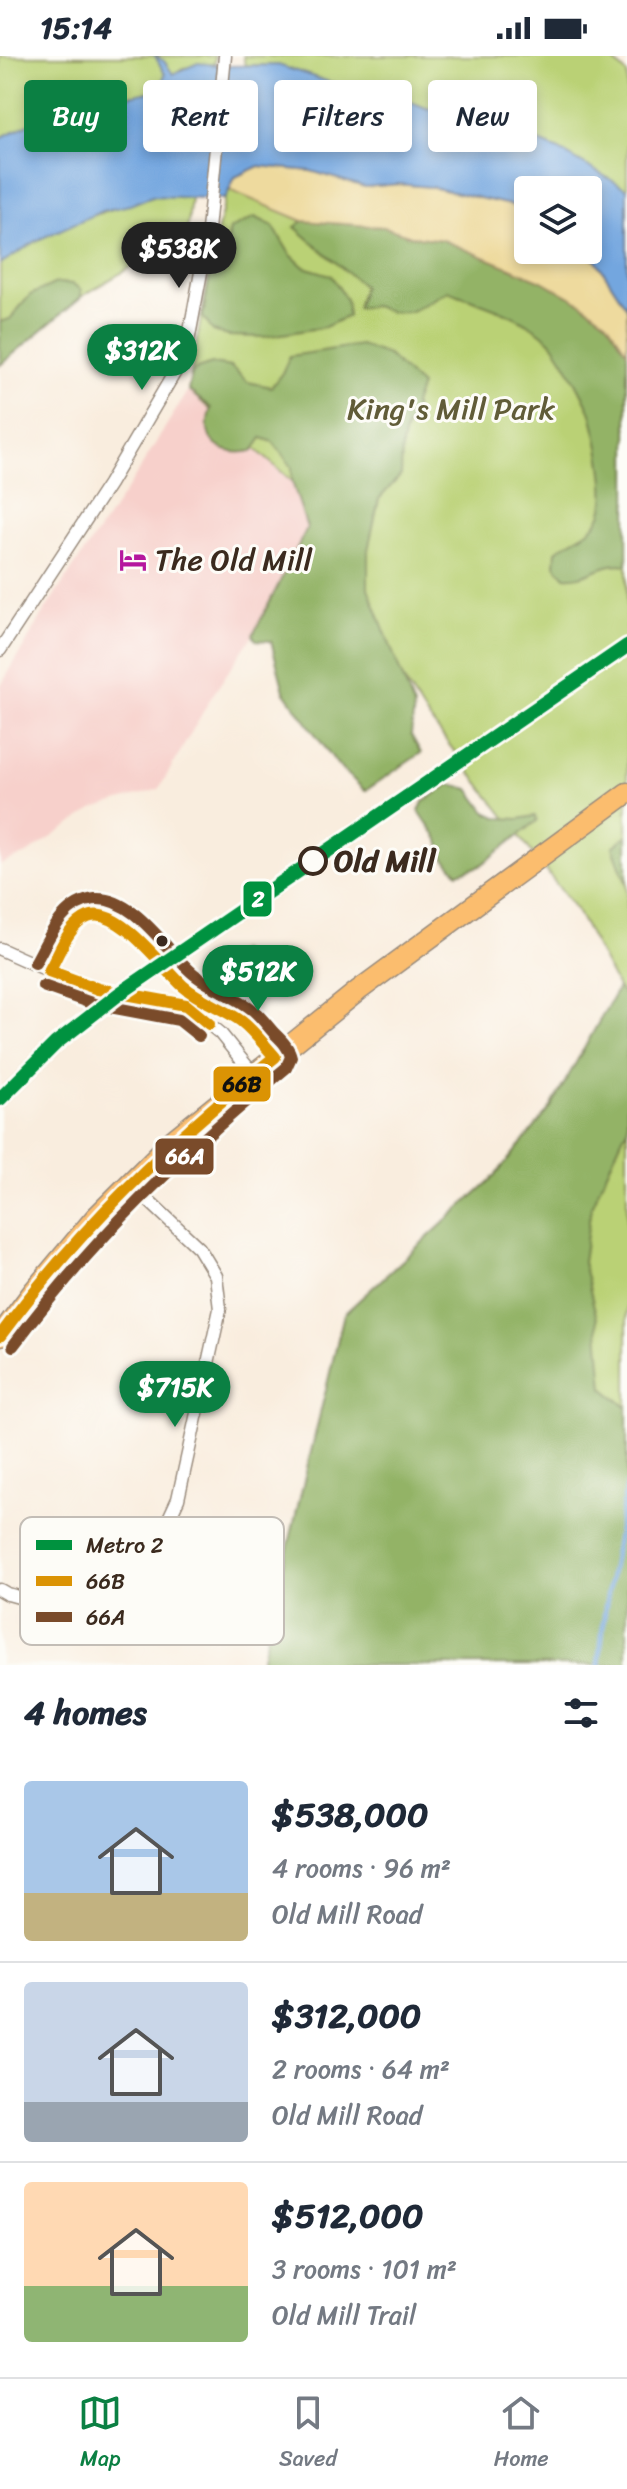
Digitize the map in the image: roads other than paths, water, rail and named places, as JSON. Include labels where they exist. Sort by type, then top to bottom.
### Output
[{"type":"main road","points":[[0,1336],[66,1251],[129,1182],[173,1140],[359,990],[627,793]]},
{"type":"street","points":[[0,650],[109,484],[187,347],[207,240],[225,59]]},
{"type":"street","points":[[0,949],[98,989],[214,1007],[242,1022],[275,1057]]},
{"type":"street","points":[[186,1005],[220,1033],[253,1074]]},
{"type":"street","points":[[129,1182],[199,1248],[216,1276],[220,1309],[178,1499],[170,1517]]},
{"type":"street","points":[[0,1590],[20,1595]]},
{"type":"water","points":[[155,56],[164,61],[173,74],[198,63],[278,65],[323,80],[274,80],[274,152],[412,152],[412,102],[428,108],[428,152],[537,152],[537,141],[559,150],[627,189],[627,308],[599,264],[602,264],[602,176],[514,176],[514,206],[431,187],[398,184],[365,187],[311,171],[259,166],[235,177],[225,199],[152,196],[102,211],[38,240],[0,264],[0,138],[24,126],[24,152],[127,152],[127,97],[143,93],[143,152],[258,152],[258,80],[163,80],[165,74]]},
{"type":"waterway","points":[[599,1665],[605,1609],[627,1484]]},
{"type":"metro line","name":"2","points":[[0,1099],[56,1043],[119,994],[627,646]]},
{"type":"place","name":"The Old Mill","points":[[133,560]]},
{"type":"place","name":"Old Mill","points":[[313,861]]},
{"type":"park label","name":"King's Mill Park","points":[[451,409]]}]
